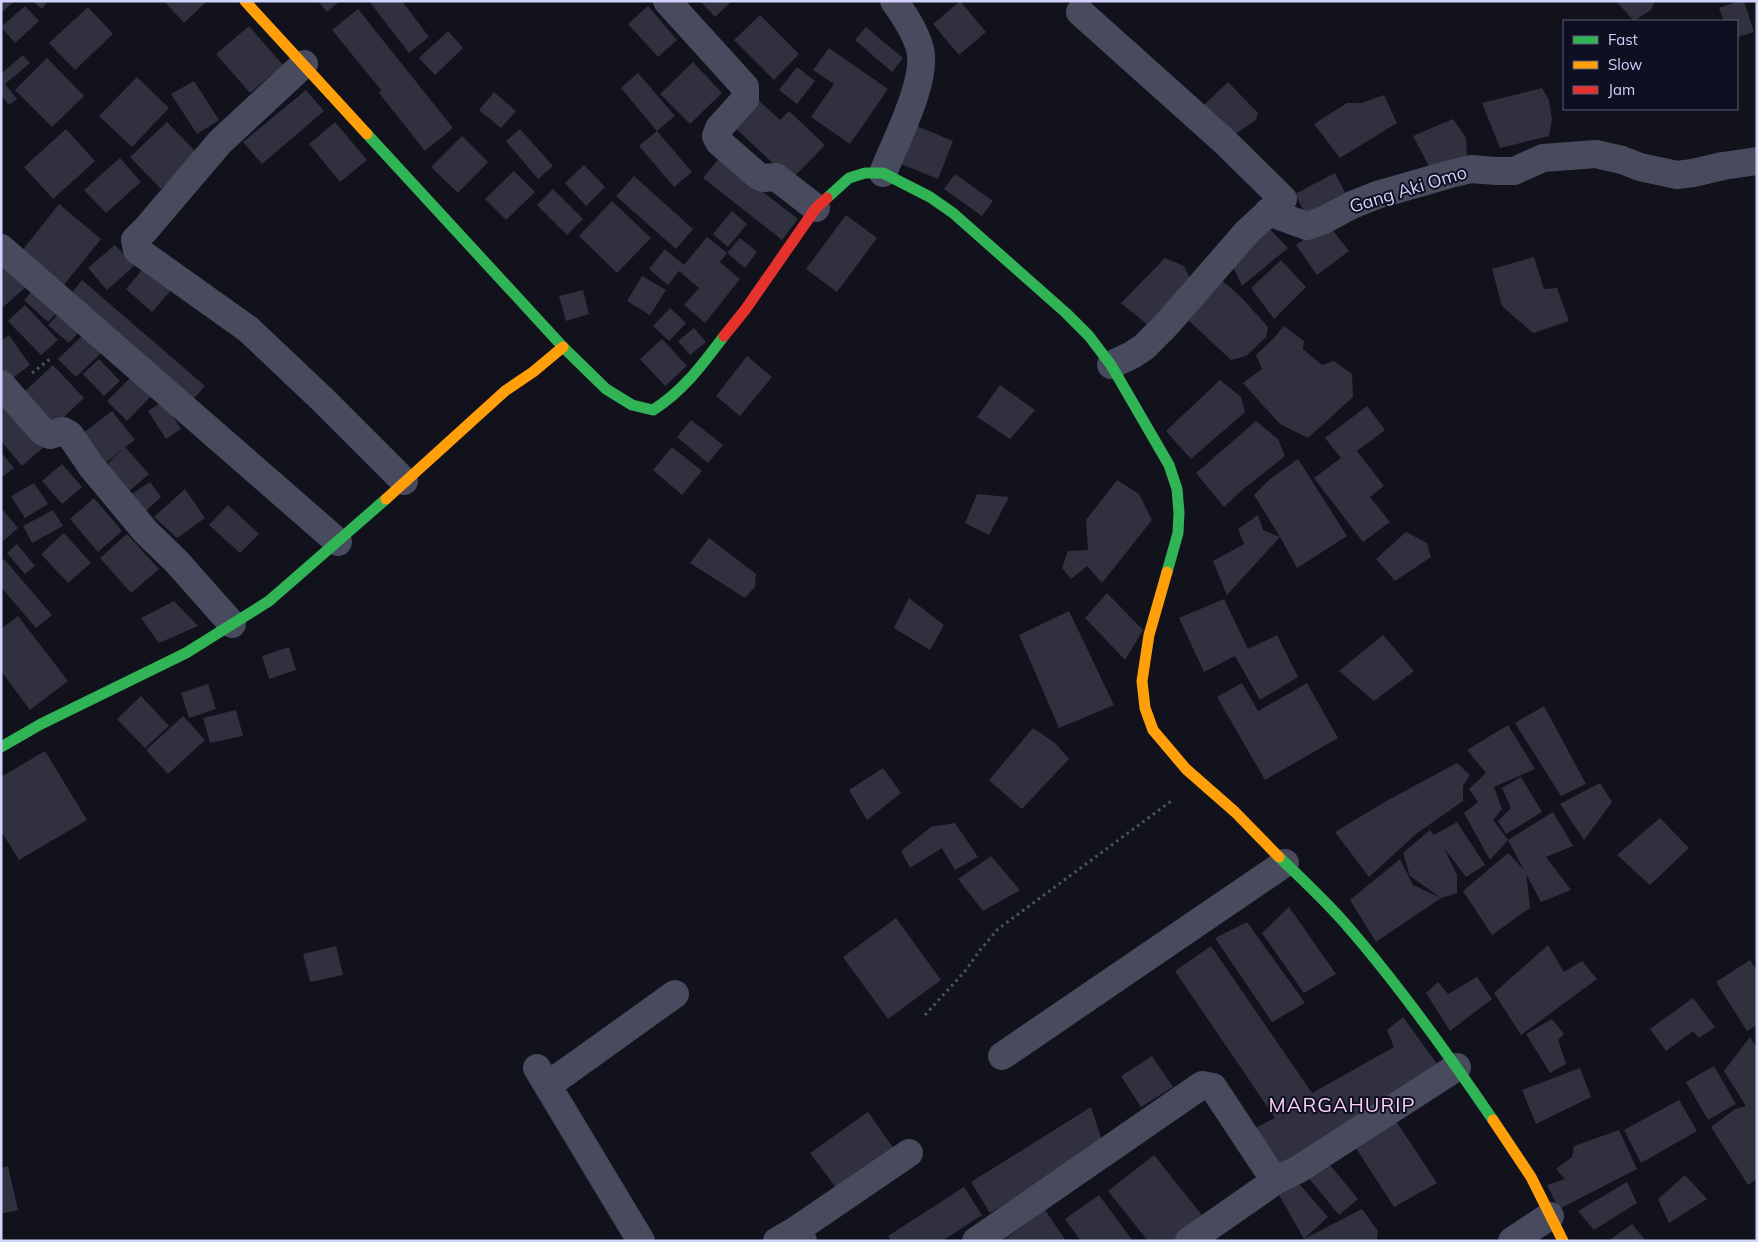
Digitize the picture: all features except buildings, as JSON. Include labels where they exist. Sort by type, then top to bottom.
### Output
[{"type":"street","points":[[245,1],[564,347],[606,389],[632,405],[653,410],[670,400],[692,377],[744,310],[816,208],[849,178],[864,173],[883,172],[930,197],[953,213],[1066,314],[1089,336],[1111,365],[1169,466],[1177,489],[1178,533],[1150,635],[1142,681],[1145,708],[1153,730],[1186,769],[1235,812],[1348,926],[1397,986],[1457,1067],[1531,1177],[1563,1241]]},
{"type":"street","points":[[667,1],[745,87],[745,99],[719,128],[716,136],[719,142],[757,175],[763,178],[776,176],[816,208]]},
{"type":"street","points":[[883,172],[918,87],[921,72],[920,50],[912,27],[894,1]]},
{"type":"street","points":[[1080,12],[1195,115],[1275,205],[1247,232],[1167,324],[1144,347],[1132,356],[1111,365]]},
{"type":"street","points":[[304,64],[220,142],[135,240],[137,250],[248,329],[322,399],[404,481]]},
{"type":"street","name":"Gang Aki Omo","points":[[1275,205],[1307,226],[1324,220],[1352,204],[1429,180],[1471,169],[1496,172],[1514,170],[1543,158],[1596,154],[1622,160],[1640,167],[1677,175],[1757,161]]},
{"type":"street","points":[[1,248],[338,542]]},
{"type":"street","points":[[1,747],[41,724],[186,653],[269,601],[338,542],[505,390],[533,372],[564,347]]},
{"type":"street","points":[[1,384],[42,431],[50,435],[63,431],[70,435],[92,466],[146,532],[176,561],[232,624]]},
{"type":"street","points":[[1002,1056],[1285,863]]},
{"type":"street","points":[[641,1241],[542,1076],[675,994]]},
{"type":"street","points":[[1189,1241],[1275,1181],[1299,1169],[1457,1067]]},
{"type":"street","points":[[976,1241],[1202,1085],[1213,1087],[1275,1181]]},
{"type":"street","points":[[792,1237],[909,1153]]},
{"type":"street","points":[[1512,1241],[1550,1216]]},
{"type":"path","points":[[925,1015],[966,970],[998,929],[1198,780]]},
{"type":"traffic: fast","points":[[367,134],[563,347],[606,389],[632,405],[653,410],[664,403],[692,376],[724,336]]},
{"type":"traffic: fast","points":[[827,198],[849,178],[865,173],[883,173],[930,197],[953,213],[1066,313],[1089,336],[1111,365],[1169,465],[1177,489],[1178,533],[1167,572]]},
{"type":"traffic: fast","points":[[1,747],[41,724],[186,653],[269,601],[386,499]]},
{"type":"traffic: fast","points":[[1279,857],[1333,910],[1387,974],[1424,1022],[1493,1120]]},
{"type":"traffic: slow","points":[[245,1],[367,134]]},
{"type":"traffic: slow","points":[[386,499],[505,391],[533,372],[563,347]]},
{"type":"traffic: slow","points":[[1167,572],[1149,635],[1142,681],[1145,708],[1153,730],[1186,769],[1235,812],[1279,857]]},
{"type":"traffic: slow","points":[[1493,1120],[1531,1177],[1563,1241]]},
{"type":"traffic: jam","points":[[724,336],[745,310],[816,208],[827,198]]},
{"type":"district","name":"MARGAHURIP","points":[[1342,1104]]}]
